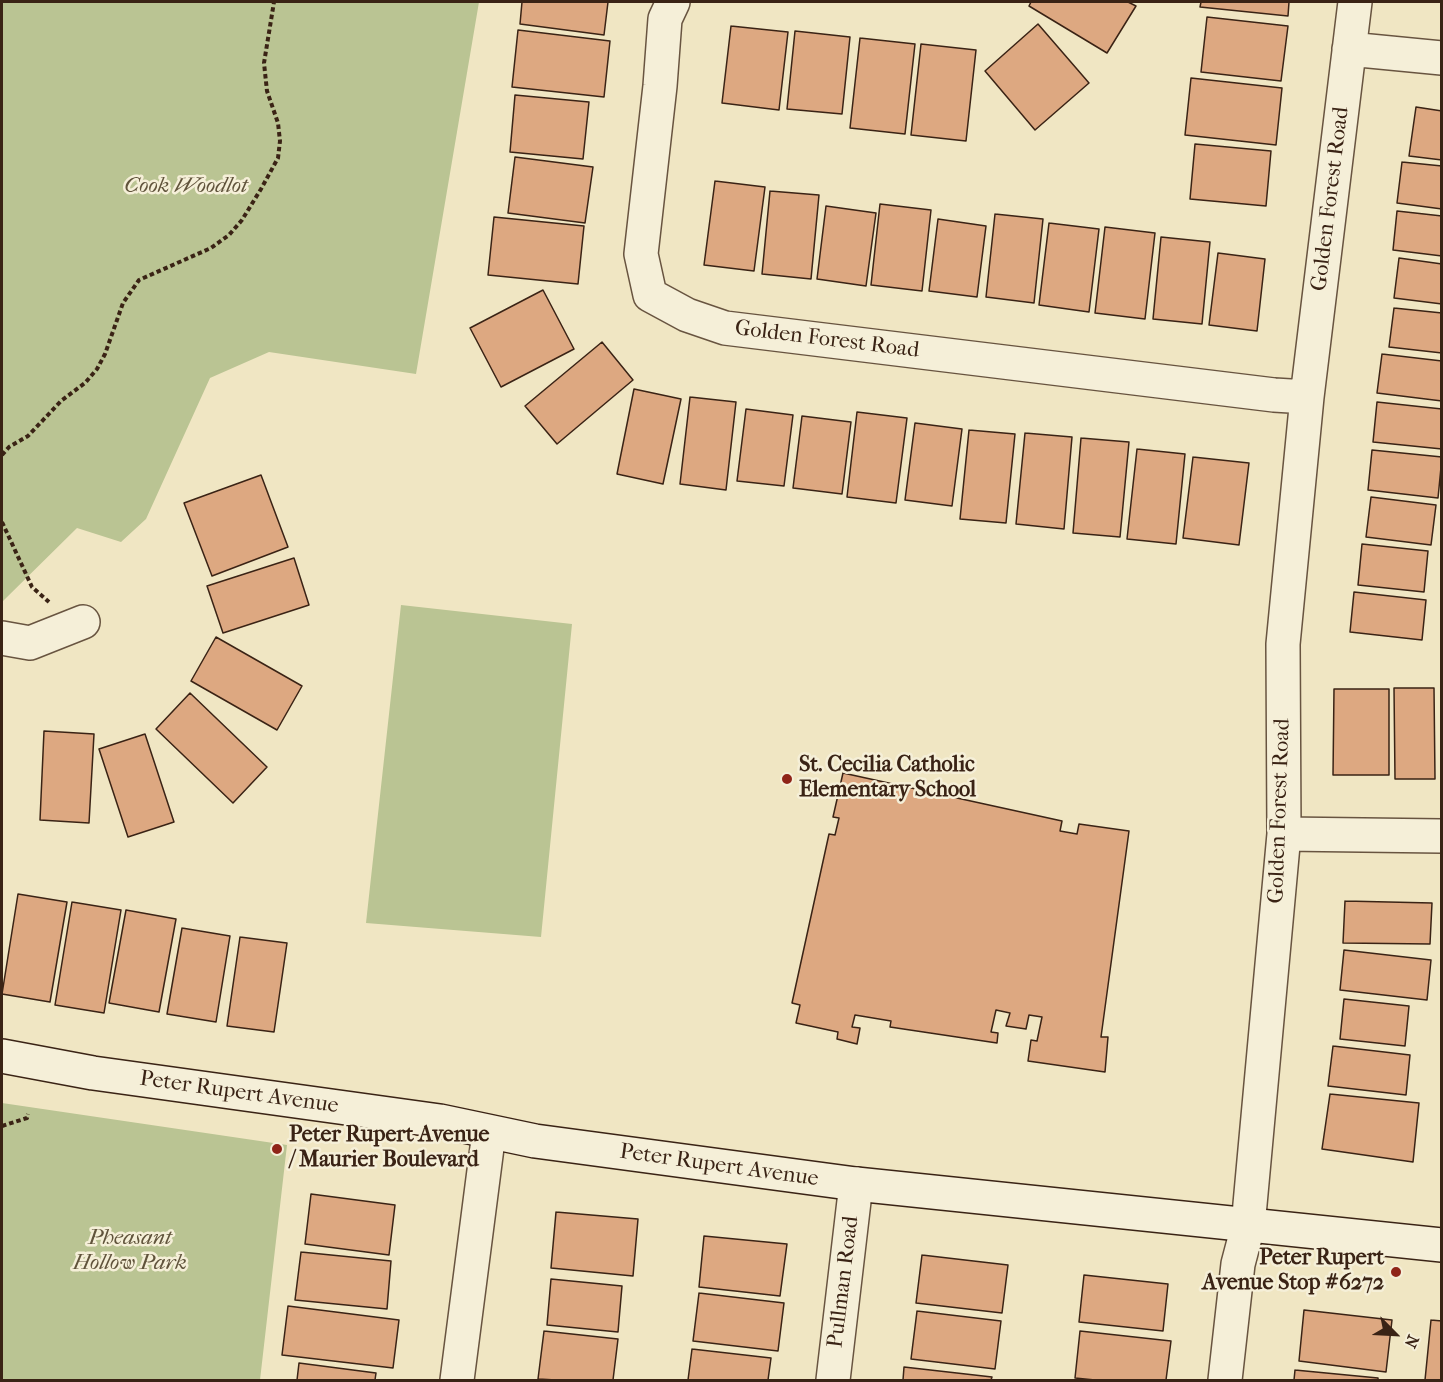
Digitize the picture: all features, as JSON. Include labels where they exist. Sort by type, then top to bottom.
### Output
[{"type":"street","name":"Golden Forest Road","points":[[673,2],[665,19],[660,86],[641,254],[650,295],[687,315],[725,328],[1274,395],[1307,397]]},
{"type":"street","name":"Golden Forest Road","points":[[1225,1380],[1238,1264],[1248,1226],[1284,834],[1283,644],[1307,397],[1354,2]]},
{"type":"street","points":[[1349,49],[1442,58]]},
{"type":"street","points":[[2,638],[30,643],[84,622]]},
{"type":"street","points":[[1284,834],[1442,836]]},
{"type":"street","name":"Peter Rupert Avenue","points":[[2,1056],[93,1073],[440,1121],[535,1141],[856,1184],[1442,1245]]},
{"type":"street","points":[[458,1380],[489,1132]]},
{"type":"street","name":"Pullman Road","points":[[833,1380],[856,1184]]},
{"type":"path","points":[[2,455],[9,447],[28,436],[60,401],[85,383],[97,369],[105,354],[123,303],[139,280],[211,248],[229,235],[242,220],[261,189],[278,158],[280,141],[278,123],[267,91],[264,63],[274,2]]},
{"type":"path","points":[[2,522],[33,587],[55,607],[84,622]]},
{"type":"path","points":[[2,1126],[27,1118],[28,1114]]},
{"type":"green space","name":"Cook Woodlot","points":[[2,2],[479,2],[416,374],[269,352],[210,378],[146,519],[121,542],[77,528],[2,602]]},
{"type":"green space","points":[[401,605],[572,624],[541,937],[366,923]]},
{"type":"green space","name":"Pheasant Hollow Park","points":[[2,1103],[287,1145],[260,1380],[2,1380]]},
{"type":"building","points":[[522,2],[608,2],[604,35],[520,24]]},
{"type":"building","points":[[1031,2],[1128,2],[1136,6],[1107,53],[1029,6]]},
{"type":"building","points":[[1201,2],[1289,2],[1288,16],[1200,7]]},
{"type":"building","points":[[1207,17],[1288,26],[1281,81],[1201,72]]},
{"type":"building","points":[[1038,24],[1089,83],[1035,130],[985,71]]},
{"type":"building","points":[[731,26],[788,32],[779,110],[722,103]]},
{"type":"building","points":[[518,30],[610,41],[604,97],[512,87]]},
{"type":"building","points":[[795,31],[850,37],[842,114],[787,109]]},
{"type":"building","points":[[860,38],[915,44],[905,134],[850,128]]},
{"type":"building","points":[[921,44],[976,50],[966,141],[911,135]]},
{"type":"building","points":[[1191,78],[1282,88],[1276,145],[1185,135]]},
{"type":"building","points":[[515,95],[589,102],[583,159],[510,152]]},
{"type":"building","points":[[1416,107],[1442,111],[1442,160],[1409,156]]},
{"type":"building","points":[[1195,144],[1271,151],[1266,206],[1190,199]]},
{"type":"building","points":[[515,157],[593,167],[585,223],[508,213]]},
{"type":"building","points":[[1402,162],[1442,166],[1442,209],[1397,203]]},
{"type":"building","points":[[715,181],[765,187],[754,271],[704,265]]},
{"type":"building","points":[[770,191],[819,195],[811,279],[762,274]]},
{"type":"building","points":[[880,204],[931,210],[922,291],[871,285]]},
{"type":"building","points":[[826,206],[876,213],[866,286],[817,279]]},
{"type":"building","points":[[1397,211],[1442,216],[1442,256],[1393,250]]},
{"type":"building","points":[[995,214],[1043,219],[1034,303],[986,297]]},
{"type":"building","points":[[494,217],[584,226],[578,284],[488,275]]},
{"type":"building","points":[[938,219],[986,226],[977,297],[929,291]]},
{"type":"building","points":[[1049,223],[1099,229],[1089,312],[1039,305]]},
{"type":"building","points":[[1105,227],[1155,233],[1145,319],[1095,313]]},
{"type":"building","points":[[1161,237],[1210,242],[1202,324],[1153,319]]},
{"type":"building","points":[[1218,253],[1265,259],[1257,331],[1209,325]]},
{"type":"building","points":[[1399,258],[1442,264],[1442,304],[1394,298]]},
{"type":"building","points":[[543,290],[574,349],[501,387],[470,328]]},
{"type":"building","points":[[1394,308],[1442,313],[1442,353],[1389,347]]},
{"type":"building","points":[[602,342],[633,380],[557,444],[525,406]]},
{"type":"building","points":[[1382,354],[1442,361],[1442,401],[1377,393]]},
{"type":"building","points":[[634,389],[681,399],[663,484],[617,474]]},
{"type":"building","points":[[690,397],[736,402],[726,490],[680,484]]},
{"type":"building","points":[[1377,402],[1442,409],[1442,449],[1373,442]]},
{"type":"building","points":[[746,409],[793,415],[784,486],[737,481]]},
{"type":"building","points":[[857,412],[907,418],[896,503],[847,497]]},
{"type":"building","points":[[802,416],[851,422],[842,494],[793,488]]},
{"type":"building","points":[[915,423],[962,429],[952,506],[905,500]]},
{"type":"building","points":[[969,430],[1015,434],[1006,523],[960,519]]},
{"type":"building","points":[[1025,433],[1072,437],[1064,529],[1016,524]]},
{"type":"building","points":[[1081,438],[1129,442],[1120,537],[1073,533]]},
{"type":"building","points":[[1137,449],[1185,454],[1176,544],[1127,539]]},
{"type":"building","points":[[1372,450],[1442,457],[1438,498],[1368,490]]},
{"type":"building","points":[[1193,457],[1249,463],[1239,545],[1183,538]]},
{"type":"building","points":[[261,475],[288,547],[212,576],[184,503]]},
{"type":"building","points":[[1371,497],[1436,505],[1431,545],[1366,537]]},
{"type":"building","points":[[1362,544],[1428,551],[1424,592],[1358,585]]},
{"type":"building","points":[[294,558],[309,605],[223,633],[207,586]]},
{"type":"building","points":[[1354,592],[1426,600],[1422,640],[1350,632]]},
{"type":"building","points":[[216,637],[302,686],[277,730],[191,681]]},
{"type":"building","points":[[1394,688],[1434,688],[1435,779],[1395,779]]},
{"type":"building","points":[[1334,689],[1389,689],[1389,775],[1333,775]]},
{"type":"building","points":[[190,693],[267,767],[233,803],[156,729]]},
{"type":"building","points":[[44,731],[94,734],[89,823],[40,820]]},
{"type":"building","points":[[145,734],[174,822],[128,837],[99,749]]},
{"type":"building","points":[[843,773],[1062,821],[1060,831],[1077,834],[1079,824],[1129,831],[1101,1037],[1108,1037],[1105,1072],[1028,1061],[1031,1040],[1037,1041],[1042,1017],[1029,1015],[1026,1029],[1006,1026],[1010,1013],[996,1010],[991,1032],[998,1033],[997,1043],[890,1027],[891,1021],[855,1015],[852,1027],[860,1028],[857,1044],[837,1039],[838,1032],[796,1023],[800,1005],[792,1003],[829,834],[835,835],[839,818],[833,817]]},
{"type":"building","points":[[18,894],[67,902],[50,1002],[2,994]]},
{"type":"building","points":[[1345,901],[1432,903],[1430,944],[1343,943]]},
{"type":"building","points":[[72,902],[121,910],[104,1013],[55,1005]]},
{"type":"building","points":[[126,910],[176,919],[159,1012],[109,1003]]},
{"type":"building","points":[[182,928],[230,936],[216,1022],[167,1014]]},
{"type":"building","points":[[240,937],[287,943],[274,1032],[227,1026]]},
{"type":"building","points":[[1344,950],[1431,960],[1427,1000],[1340,990]]},
{"type":"building","points":[[1344,999],[1409,1006],[1405,1046],[1340,1039]]},
{"type":"building","points":[[1333,1046],[1410,1055],[1406,1095],[1328,1086]]},
{"type":"building","points":[[1330,1094],[1419,1103],[1413,1162],[1322,1149]]},
{"type":"building","points":[[311,1194],[395,1205],[389,1255],[305,1244]]},
{"type":"building","points":[[556,1212],[638,1219],[633,1276],[551,1268]]},
{"type":"building","points":[[704,1236],[787,1244],[780,1296],[699,1287]]},
{"type":"building","points":[[301,1252],[391,1261],[387,1309],[295,1300]]},
{"type":"building","points":[[922,1255],[1008,1265],[1002,1313],[916,1303]]},
{"type":"building","points":[[1084,1275],[1168,1284],[1163,1331],[1079,1322]]},
{"type":"building","points":[[551,1279],[622,1286],[618,1332],[547,1325]]},
{"type":"building","points":[[699,1293],[784,1303],[778,1351],[693,1341]]},
{"type":"building","points":[[288,1306],[399,1320],[393,1368],[282,1355]]},
{"type":"building","points":[[1304,1310],[1392,1320],[1386,1372],[1299,1361]]},
{"type":"building","points":[[917,1311],[1001,1321],[995,1369],[911,1359]]},
{"type":"building","points":[[1431,1320],[1442,1321],[1442,1380],[1425,1380]]},
{"type":"building","points":[[544,1331],[618,1339],[613,1380],[538,1379]]},
{"type":"building","points":[[1080,1331],[1171,1341],[1166,1380],[1075,1378]]},
{"type":"building","points":[[692,1349],[771,1358],[768,1380],[688,1380]]},
{"type":"building","points":[[299,1363],[376,1373],[375,1380],[297,1380]]},
{"type":"building","points":[[904,1367],[992,1377],[991,1380],[903,1380]]},
{"type":"building","points":[[1295,1370],[1378,1378],[1378,1380],[1294,1380]]},
{"type":"place","name":"St. Cecilia Catholic Elementary School","points":[[787,779]]},
{"type":"place","name":"Peter Rupert Avenue / Maurier Boulevard","points":[[277,1149]]},
{"type":"place","name":"Peter Rupert Avenue Stop #6272","points":[[1396,1272]]}]
